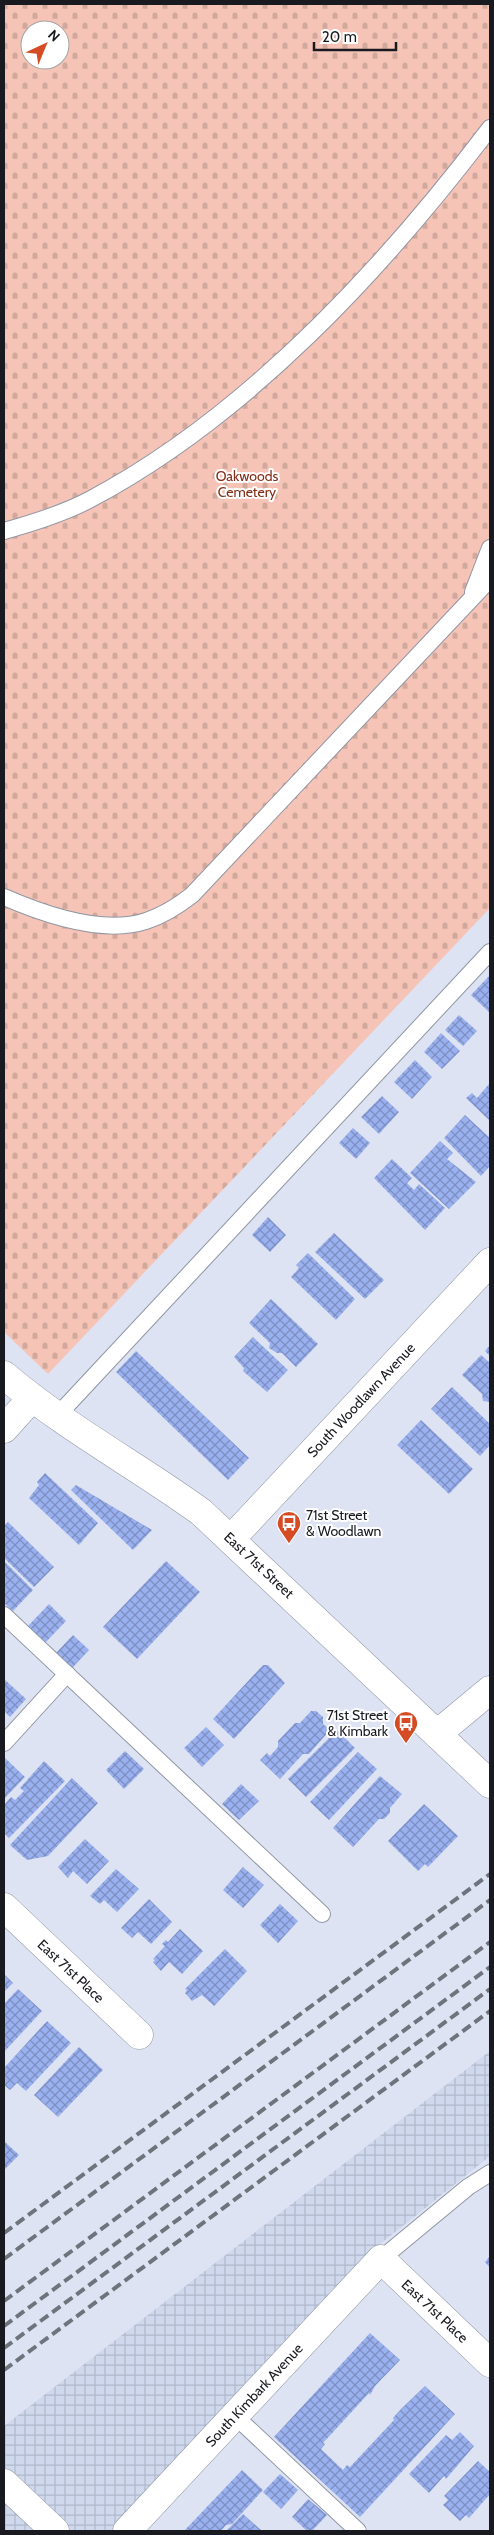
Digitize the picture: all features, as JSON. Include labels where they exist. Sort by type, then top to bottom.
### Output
[{"type":"street","name":"South Woodlawn Avenue","points":[[231,1539],[490,1262]]},
{"type":"street","name":"East 71st Street","points":[[4,1375],[56,1417],[159,1481],[201,1512],[490,1784]]},
{"type":"street","points":[[4,1429],[32,1399]]},
{"type":"street","points":[[437,1734],[490,1690]]},
{"type":"street","name":"East 71st Place","points":[[4,1907],[139,2035]]},
{"type":"street","name":"East 71st Place","points":[[381,2259],[490,2363]]},
{"type":"street","name":"South Kimbark Avenue","points":[[127,2531],[381,2259]]},
{"type":"street","points":[[4,2482],[55,2531]]},
{"type":"lane","points":[[4,530],[41,520],[88,500],[200,430],[268,372],[340,303],[418,220],[490,128]]},
{"type":"lane","points":[[471,599],[490,548]]},
{"type":"lane","points":[[4,897],[31,909],[80,922],[116,925],[144,921],[172,910],[206,880],[490,579]]},
{"type":"lane","points":[[56,1417],[490,953]]},
{"type":"lane","points":[[4,1615],[322,1914]]},
{"type":"lane","points":[[4,1743],[67,1674]]},
{"type":"lane","points":[[381,2259],[468,2187],[490,2173]]},
{"type":"lane","points":[[235,2416],[358,2531]]},
{"type":"shaded area","points":[[490,2051],[490,2156],[374,2249],[111,2531],[4,2531],[4,2426]]},
{"type":"green space","name":"Oakwoods Cemetery","points":[[4,4],[490,4],[490,908],[48,1374],[4,1332]]},
{"type":"building","points":[[490,975],[490,1013],[471,995]]},
{"type":"building","points":[[459,1015],[477,1031],[463,1046],[445,1030]]},
{"type":"building","points":[[441,1033],[460,1051],[442,1069],[424,1052]]},
{"type":"building","points":[[415,1060],[432,1077],[412,1099],[394,1082]]},
{"type":"building","points":[[489,1084],[490,1121],[466,1098],[472,1093],[477,1098]]},
{"type":"building","points":[[382,1096],[399,1112],[379,1134],[361,1117]]},
{"type":"building","points":[[465,1115],[490,1138],[490,1166],[481,1176],[444,1138]]},
{"type":"building","points":[[353,1128],[370,1143],[356,1159],[339,1143]]},
{"type":"building","points":[[440,1141],[453,1153],[447,1159],[476,1182],[449,1209],[410,1173]]},
{"type":"building","points":[[392,1159],[412,1178],[407,1183],[414,1190],[419,1184],[445,1208],[425,1230],[374,1178]]},
{"type":"building","points":[[268,1217],[286,1235],[270,1252],[252,1235]]},
{"type":"building","points":[[334,1233],[384,1280],[365,1299],[315,1252]]},
{"type":"building","points":[[308,1253],[355,1299],[336,1320],[291,1277],[299,1268],[296,1265]]},
{"type":"building","points":[[271,1299],[318,1344],[296,1367],[282,1353],[277,1353],[269,1348],[270,1343],[249,1323]]},
{"type":"building","points":[[253,1337],[288,1370],[267,1392],[243,1371],[244,1368],[234,1357]]},
{"type":"building","points":[[490,1345],[490,1356],[485,1351]]},
{"type":"building","points":[[136,1351],[249,1458],[228,1480],[116,1372]]},
{"type":"building","points":[[481,1355],[490,1363],[490,1402],[483,1401],[482,1394],[462,1375]]},
{"type":"building","points":[[452,1387],[490,1424],[490,1445],[480,1456],[431,1409]]},
{"type":"building","points":[[421,1420],[473,1469],[449,1494],[397,1445]]},
{"type":"building","points":[[45,1473],[98,1523],[79,1545],[29,1498],[39,1485],[37,1482]]},
{"type":"building","points":[[76,1485],[152,1530],[133,1550],[71,1490]]},
{"type":"building","points":[[8,1522],[54,1567],[34,1587],[4,1558],[4,1526]]},
{"type":"building","points":[[4,1561],[33,1590],[13,1611],[4,1603]]},
{"type":"building","points":[[166,1561],[200,1592],[137,1659],[103,1627]]},
{"type":"building","points":[[49,1604],[66,1621],[45,1643],[28,1626]]},
{"type":"building","points":[[73,1635],[89,1650],[72,1668],[56,1653]]},
{"type":"building","points":[[263,1665],[268,1665],[285,1683],[234,1739],[213,1719]]},
{"type":"building","points":[[4,1679],[26,1699],[10,1717],[4,1711]]},
{"type":"building","points":[[311,1711],[316,1711],[323,1717],[323,1724],[330,1730],[309,1754],[303,1754],[280,1779],[260,1760],[267,1753],[270,1756],[278,1747],[278,1741],[295,1723],[300,1723]]},
{"type":"building","points":[[206,1727],[224,1745],[202,1767],[184,1748]]},
{"type":"building","points":[[337,1730],[355,1748],[306,1797],[288,1779]]},
{"type":"building","points":[[125,1751],[144,1769],[124,1789],[106,1770]]},
{"type":"building","points":[[358,1752],[377,1769],[329,1820],[310,1802]]},
{"type":"building","points":[[4,1757],[25,1777],[4,1799]]},
{"type":"building","points":[[44,1761],[65,1781],[9,1838],[4,1833],[4,1805],[11,1797],[15,1800],[24,1791],[20,1788]]},
{"type":"building","points":[[380,1776],[402,1794],[390,1808],[390,1813],[384,1819],[379,1819],[353,1847],[333,1828]]},
{"type":"building","points":[[72,1778],[98,1803],[48,1856],[27,1860],[10,1845]]},
{"type":"building","points":[[241,1784],[259,1801],[239,1820],[222,1804]]},
{"type":"building","points":[[424,1804],[458,1836],[428,1867],[425,1864],[418,1871],[388,1841]]},
{"type":"building","points":[[85,1839],[109,1861],[87,1884],[73,1871],[68,1878],[58,1867]]},
{"type":"building","points":[[243,1867],[264,1885],[243,1908],[223,1890]]},
{"type":"building","points":[[116,1869],[139,1889],[117,1912],[104,1900],[100,1904],[90,1896]]},
{"type":"building","points":[[149,1899],[172,1922],[151,1944],[138,1932],[132,1938],[121,1928]]},
{"type":"building","points":[[280,1904],[298,1921],[278,1943],[260,1925]]},
{"type":"building","points":[[180,1929],[203,1951],[182,1974],[169,1962],[161,1971],[153,1962],[155,1960],[153,1959],[165,1946],[162,1944],[166,1940],[168,1942]]},
{"type":"building","points":[[225,1949],[247,1971],[214,2006],[202,1995],[192,2001],[185,1993],[187,1990],[185,1989]]},
{"type":"building","points":[[4,1974],[13,1983],[4,1992]]},
{"type":"building","points":[[18,1989],[42,2011],[4,2052],[4,2004]]},
{"type":"building","points":[[47,2021],[71,2043],[26,2091],[17,2083],[10,2090],[4,2085],[4,2068]]},
{"type":"building","points":[[79,2047],[103,2070],[58,2117],[34,2095]]},
{"type":"building","points":[[4,2141],[19,2155],[4,2170]]},
{"type":"building","points":[[490,2256],[490,2268],[485,2262]]},
{"type":"building","points":[[370,2333],[400,2360],[375,2386],[370,2395],[369,2393],[323,2443],[325,2444],[321,2449],[343,2470],[347,2465],[350,2467],[394,2420],[393,2418],[401,2409],[425,2386],[455,2414],[360,2517],[274,2437]]},
{"type":"building","points":[[460,2432],[474,2446],[446,2479],[444,2476],[429,2493],[409,2474],[446,2435],[452,2440]]},
{"type":"building","points":[[478,2461],[490,2472],[490,2494],[469,2518],[466,2515],[460,2521],[443,2505],[448,2500],[444,2496]]},
{"type":"building","points":[[242,2470],[263,2490],[232,2524],[226,2525],[221,2531],[184,2531]]},
{"type":"building","points":[[280,2474],[298,2490],[281,2509],[263,2492]]},
{"type":"building","points":[[308,2499],[327,2515],[312,2531],[307,2531],[292,2517]]},
{"type":"building","points":[[243,2514],[262,2531],[226,2531]]},
{"type":"railway","points":[[4,2233],[490,1874]]},
{"type":"railway","points":[[4,2259],[490,1900]]},
{"type":"railway","points":[[4,2301],[490,1942]]},
{"type":"railway","points":[[4,2326],[490,1967]]},
{"type":"railway","points":[[4,2348],[490,1989]]},
{"type":"railway","points":[[4,2370],[490,2011]]},
{"type":"place","name":"71st Street & Woodlawn","points":[[289,1544]]},
{"type":"place","name":"71st Street & Kimbark","points":[[406,1744]]}]
